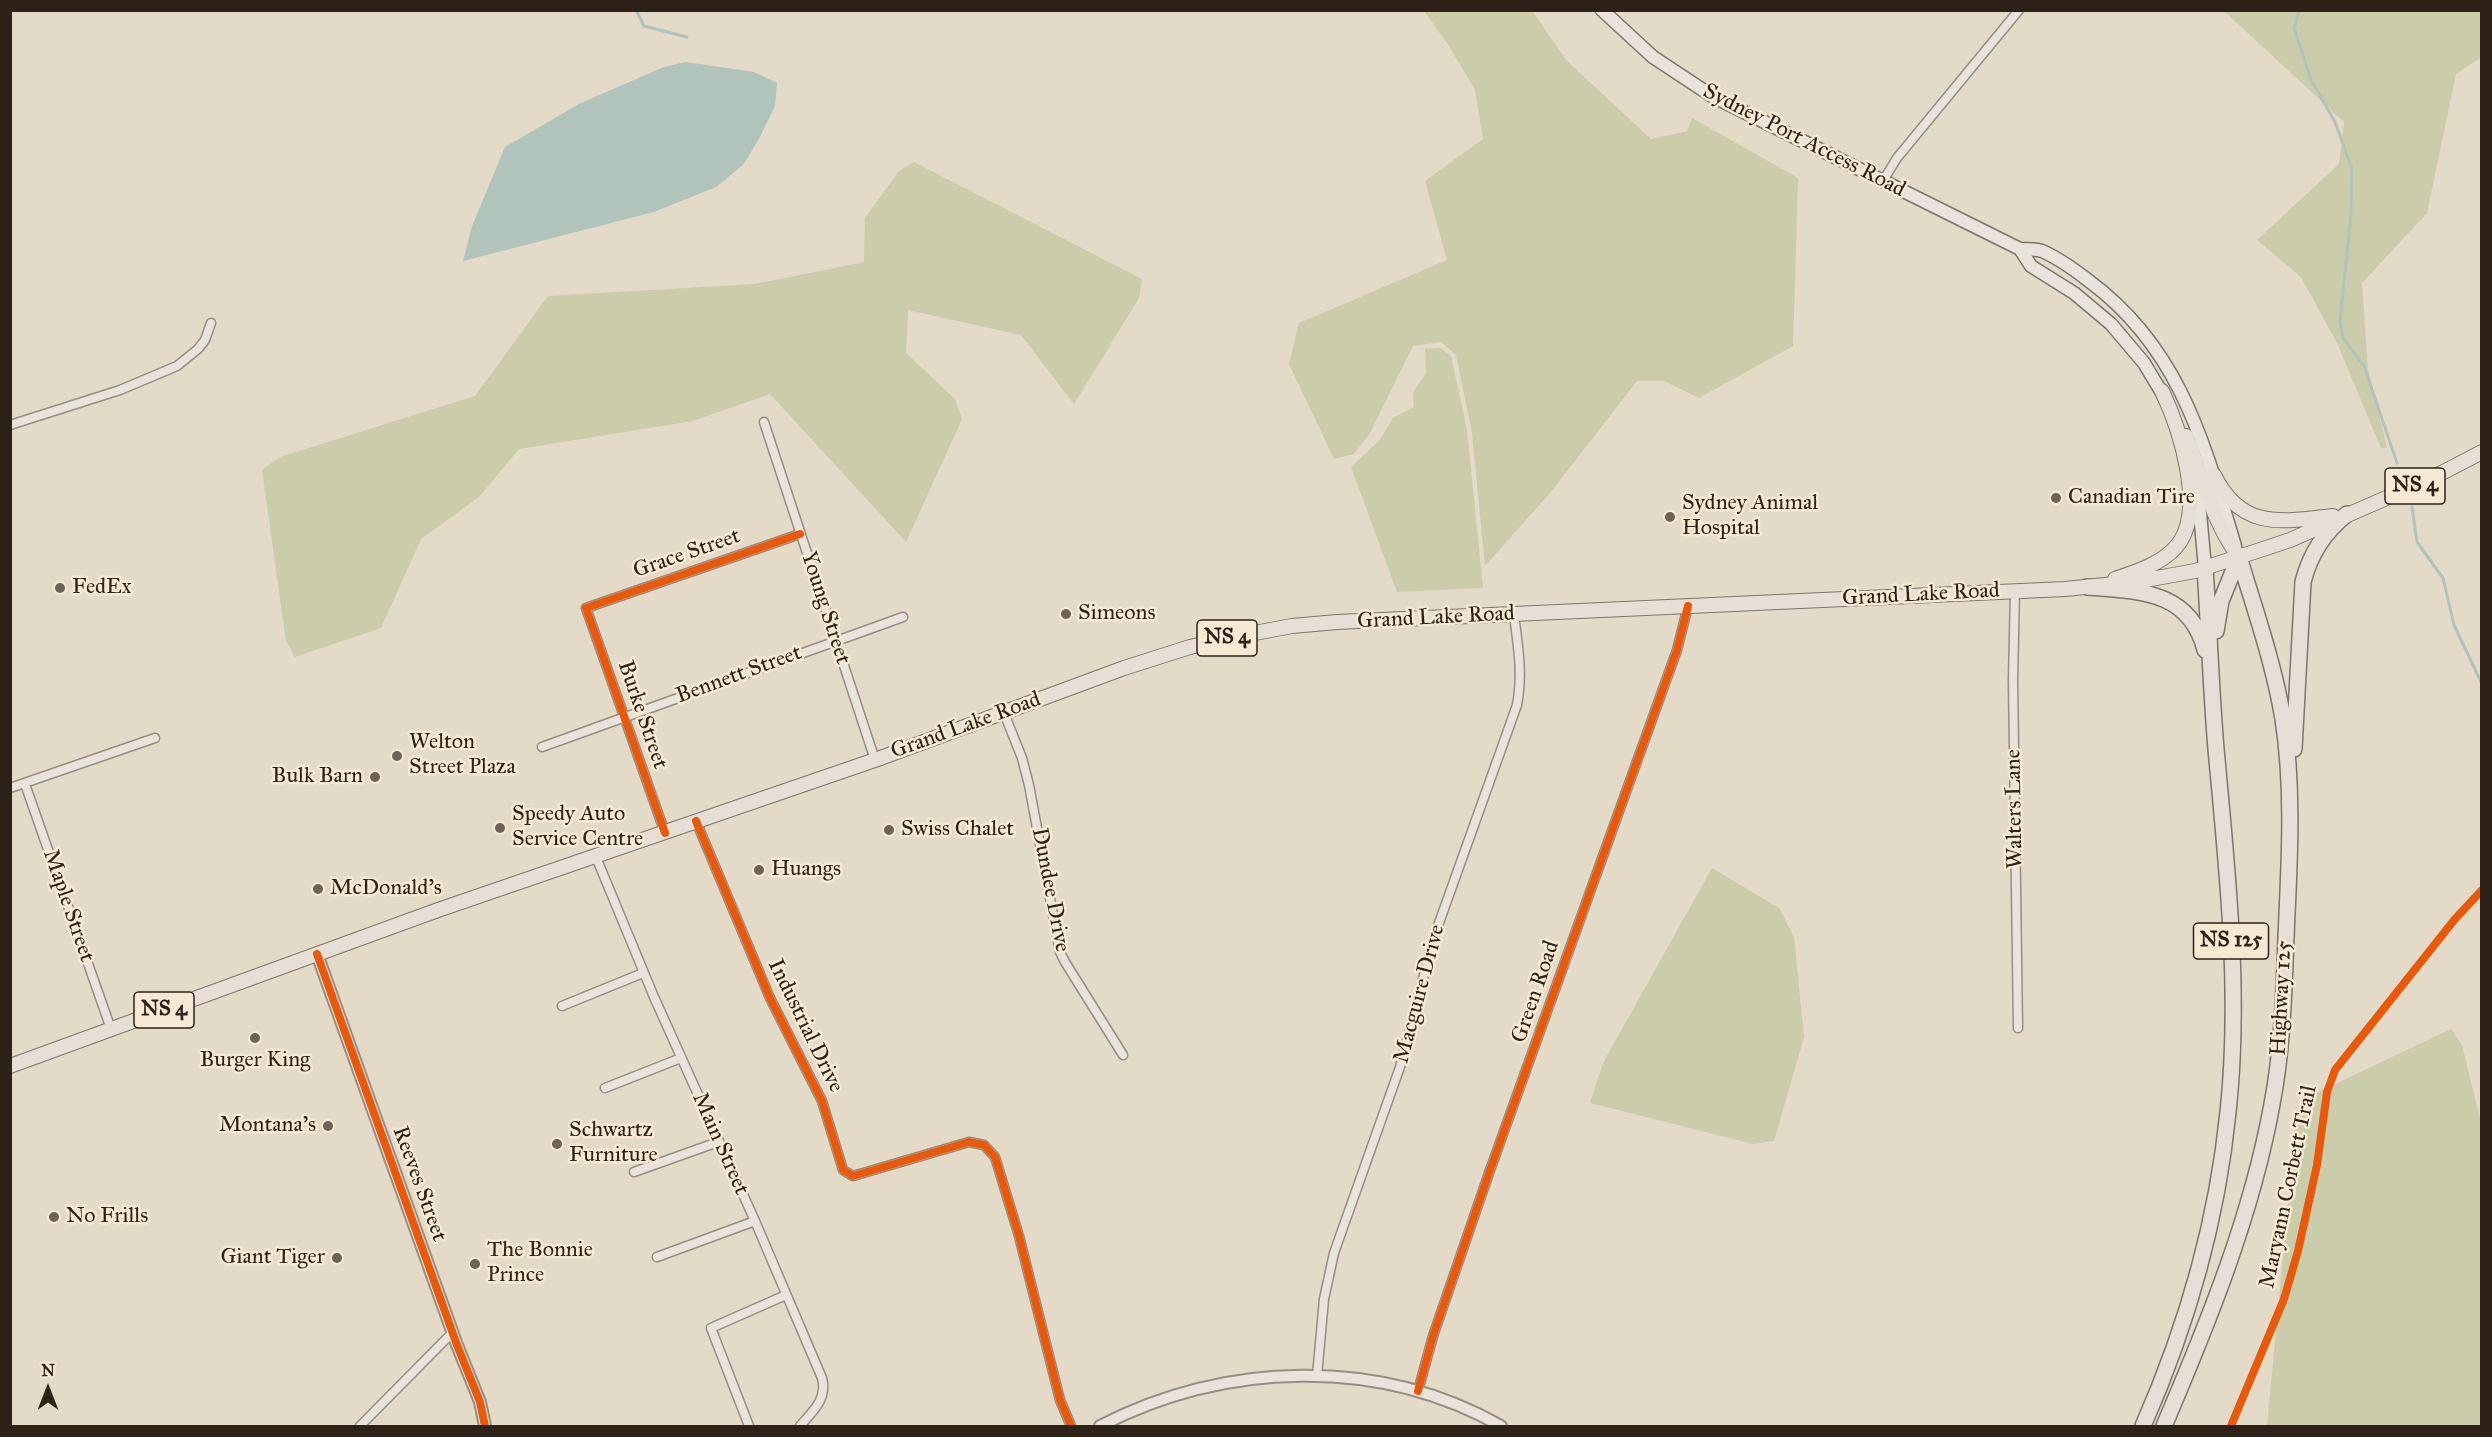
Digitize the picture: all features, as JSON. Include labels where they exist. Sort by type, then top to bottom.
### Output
[{"type":"highway","points":[[2289,874],[2301,588],[2316,548],[2330,529],[2347,514]]},
{"type":"highway","points":[[2213,680],[2217,623],[2227,582],[2239,557]]},
{"type":"highway","name":"Highway 125","points":[[2164,1426],[2200,1338],[2233,1247],[2261,1154],[2272,1105],[2281,1039],[2289,874],[2288,770],[2283,720],[2273,672],[2239,557]]},
{"type":"highway","name":"Highway 125","points":[[2143,1426],[2194,1290],[2216,1202],[2229,1110],[2233,1033],[2232,961],[2205,568]]},
{"type":"highway","points":[[2087,587],[2152,594],[2176,605],[2192,621],[2205,648],[2216,746]]},
{"type":"main road","name":"Sydney Port Access Road","points":[[1602,10],[1646,51],[1692,84],[2020,249],[2041,250],[2082,276],[2115,302],[2143,332],[2167,364],[2186,398],[2214,475],[2239,557]]},
{"type":"main road","name":"Sydney Port Access Road","points":[[2020,249],[2031,266],[2074,293],[2111,324],[2133,349],[2162,391],[2181,429],[2192,467],[2205,568]]},
{"type":"main road","points":[[2162,391],[2185,435],[2217,520],[2227,541],[2239,557]]},
{"type":"main road","points":[[2087,587],[2128,575],[2155,563],[2176,546],[2188,524],[2190,500],[2182,449],[2174,419],[2162,391]]},
{"type":"main road","name":"Grand Lake Road","points":[[317,954],[875,760],[1124,668],[1190,647],[1228,638],[1311,624],[2087,587],[2135,582],[2205,568],[2290,540],[2430,479],[2481,452]]},
{"type":"main road","points":[[2214,475],[2233,506],[2253,516],[2296,519],[2347,514]]},
{"type":"main road","name":"NS 4","points":[[10,1066],[317,954]]},
{"type":"street","points":[[1883,181],[1897,158],[2019,10]]},
{"type":"street","points":[[10,425],[120,390],[177,366],[200,346],[211,323]]},
{"type":"street","name":"Young Street","points":[[764,422],[875,760]]},
{"type":"street","name":"Grace Street","points":[[586,608],[800,534]]},
{"type":"street","name":"Walters Lane","points":[[2015,590],[2013,680],[2018,1028]]},
{"type":"street","name":"Green Road","points":[[1418,1391],[1433,1336],[1677,650],[1688,606]]},
{"type":"street","name":"Burke Street","points":[[586,608],[665,833]]},
{"type":"street","name":"Macguire Drive","points":[[1317,1376],[1324,1299],[1332,1261],[1400,1067],[1434,937],[1517,705],[1521,656],[1514,615]]},
{"type":"street","name":"Bennett Street","points":[[542,747],[903,616]]},
{"type":"street","name":"Dundee Drive","points":[[1004,713],[1022,758],[1029,785],[1050,910],[1060,952],[1123,1055]]},
{"type":"street","points":[[10,788],[155,738]]},
{"type":"street","name":"Maple Street","points":[[25,784],[111,1029]]},
{"type":"street","name":"Industrial Drive","points":[[696,821],[770,998],[822,1101],[843,1170],[853,1176],[969,1142],[980,1143],[992,1152],[1019,1236],[1060,1400],[1071,1426]]},
{"type":"street","name":"Main Street","points":[[596,857],[681,1058],[755,1221],[824,1386],[820,1402],[800,1426]]},
{"type":"street","name":"Reeves Street","points":[[317,954],[480,1402],[486,1426]]},
{"type":"street","points":[[562,1006],[644,973]]},
{"type":"street","points":[[605,1088],[681,1058]]},
{"type":"street","points":[[634,1172],[718,1142]]},
{"type":"street","points":[[657,1257],[755,1221]]},
{"type":"street","points":[[749,1426],[711,1328],[786,1295]]},
{"type":"street","points":[[360,1426],[453,1332]]},
{"type":"street","points":[[1100,1426],[1161,1400],[1206,1386],[1242,1379],[1317,1376],[1368,1381],[1418,1391],[1468,1408],[1501,1426]]},
{"type":"green space","points":[[1424,11],[1532,11],[1568,62],[1651,139],[1687,131],[1692,118],[1798,178],[1793,346],[1699,398],[1664,381],[1637,381],[1550,493],[1485,566],[1472,433],[1456,355],[1441,342],[1413,346],[1370,433],[1354,454],[1334,459],[1289,364],[1299,323],[1447,260],[1425,181],[1483,139],[1475,90],[1449,46]]},
{"type":"green space","points":[[2224,11],[2481,11],[2481,57],[2456,74],[2427,213],[2362,283],[2368,369],[2387,448],[2381,448],[2337,343],[2301,277],[2257,240],[2339,164],[2344,122]]},
{"type":"green space","points":[[914,162],[1142,279],[1139,298],[1074,404],[1021,335],[908,310],[906,353],[955,399],[962,419],[906,542],[770,394],[693,421],[519,449],[479,497],[421,539],[381,628],[295,657],[286,641],[262,470],[280,457],[475,396],[548,296],[755,284],[864,262],[865,218],[899,171]]},
{"type":"green space","points":[[1440,348],[1451,356],[1467,430],[1483,588],[1397,592],[1351,467],[1379,441],[1393,418],[1414,407],[1413,392],[1426,374],[1425,349]]},
{"type":"green space","points":[[1712,868],[1779,908],[1794,937],[1804,1037],[1774,1141],[1753,1144],[1590,1103],[1603,1063]]},
{"type":"green space","points":[[2451,1029],[2462,1045],[2481,1123],[2481,1426],[2267,1426],[2297,1110],[2312,1095]]},
{"type":"shaded area","points":[[686,62],[754,72],[777,83],[775,106],[743,165],[716,187],[654,212],[463,261],[472,226],[505,147],[581,103],[664,67]]},
{"type":"waterway","points":[[636,10],[644,26],[687,37]]},
{"type":"waterway","points":[[2299,10],[2294,28],[2311,80],[2335,122],[2352,169],[2351,215],[2340,322],[2343,338],[2364,366],[2397,463]]},
{"type":"waterway","points":[[2412,507],[2417,542],[2443,578],[2454,625],[2482,684]]},
{"type":"cycle path","points":[[665,833],[586,608],[800,534]]},
{"type":"cycle path","points":[[1418,1391],[1433,1336],[1489,1173],[1677,650],[1688,606]]},
{"type":"cycle path","points":[[696,821],[770,998],[822,1101],[843,1170],[853,1176],[969,1142],[984,1145],[995,1157],[1019,1236],[1060,1400],[1071,1426]]},
{"type":"cycle path","name":"Maryann Corbett Trail","points":[[2231,1426],[2284,1299],[2298,1251],[2317,1165],[2327,1092],[2335,1070],[2455,919],[2482,890]]},
{"type":"cycle path","points":[[317,954],[457,1345],[480,1402],[485,1426]]},
{"type":"place","name":"Canadian Tire","points":[[2056,498]]},
{"type":"place","name":"Sydney Animal Hospital","points":[[1670,517]]},
{"type":"place","name":"FedEx","points":[[60,588]]},
{"type":"place","name":"Simeons","points":[[1066,614]]},
{"type":"place","name":"Welton Street Plaza","points":[[397,756]]},
{"type":"place","name":"Bulk Barn","points":[[375,777]]},
{"type":"place","name":"Speedy Auto Service Centre","points":[[500,828]]},
{"type":"place","name":"Swiss Chalet","points":[[889,830]]},
{"type":"place","name":"Huangs","points":[[759,870]]},
{"type":"place","name":"McDonald's","points":[[318,889]]},
{"type":"place","name":"Burger King","points":[[255,1038]]},
{"type":"place","name":"Montana's","points":[[328,1126]]},
{"type":"place","name":"Schwartz Furniture","points":[[557,1144]]},
{"type":"place","name":"No Frills","points":[[54,1217]]},
{"type":"place","name":"Giant Tiger","points":[[337,1258]]},
{"type":"place","name":"The Bonnie Prince","points":[[475,1264]]}]
